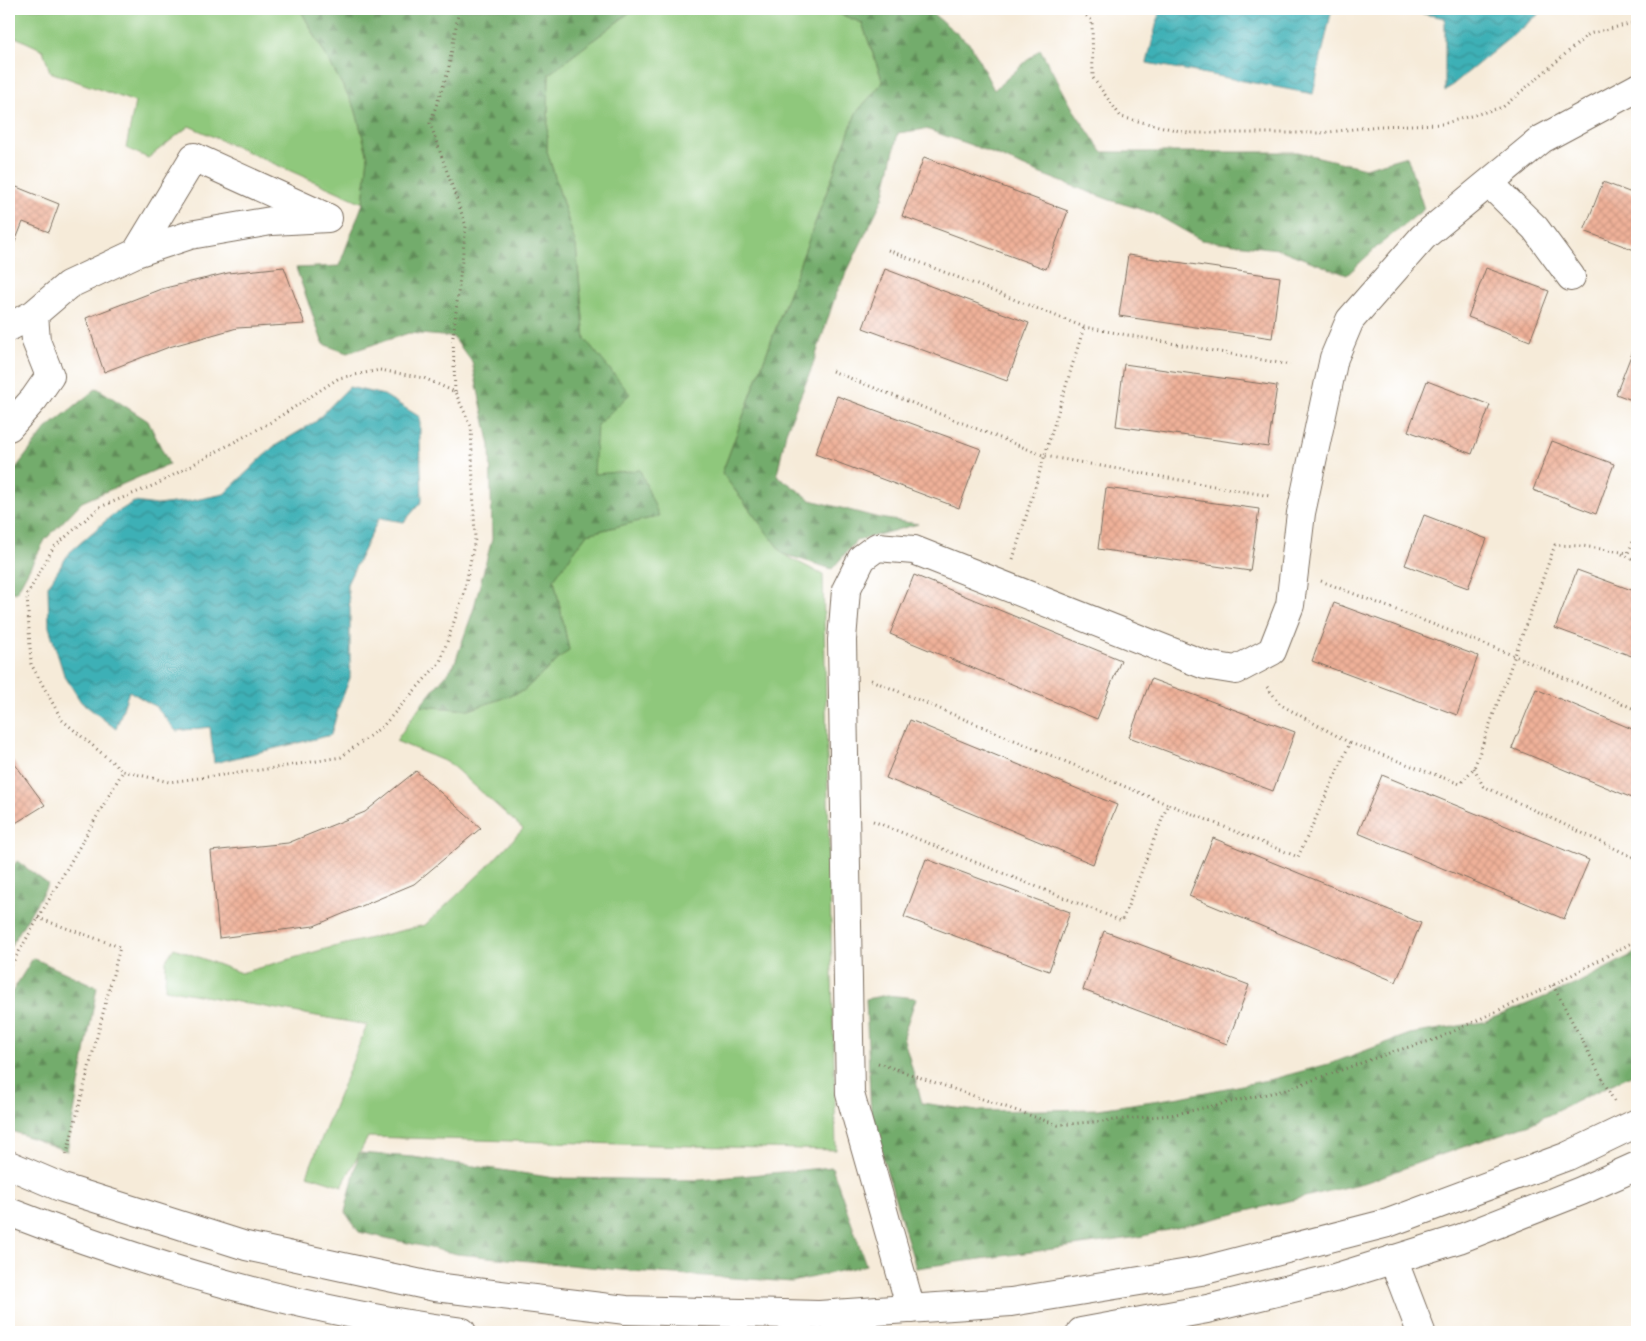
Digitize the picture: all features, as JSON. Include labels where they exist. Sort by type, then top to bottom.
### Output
[{"type":"street","points":[[911,1309],[850,1094],[842,640],[846,590],[862,558],[876,547],[914,550],[1205,665],[1236,670],[1272,651],[1290,605],[1301,513],[1334,358],[1350,320],[1423,236],[1542,139],[1637,88]]},
{"type":"street","points":[[9,327],[34,314],[68,285],[136,253],[190,234],[271,221],[328,218],[194,157],[136,253]]},
{"type":"street","points":[[1489,183],[1535,228],[1571,277]]},
{"type":"street","points":[[9,427],[50,376],[36,341],[34,314]]},
{"type":"street","points":[[9,1164],[63,1188],[246,1246],[435,1287],[626,1310],[819,1316],[1011,1302],[1201,1272],[1388,1222],[1568,1156],[1632,1126]]},
{"type":"street","points":[[1081,1332],[1207,1309],[1334,1278],[1459,1239],[1581,1191],[1637,1166]]},
{"type":"street","points":[[9,1212],[48,1227],[172,1268],[299,1302],[427,1328],[462,1332]]},
{"type":"street","points":[[1393,1259],[1421,1332]]},
{"type":"path","points":[[455,392],[424,378],[380,370],[339,378],[248,435],[157,484],[100,507],[53,548],[27,595],[31,664],[62,720],[123,771],[169,782],[275,768],[341,757],[383,726],[440,662],[464,593],[475,539],[471,426],[455,392],[453,337],[466,226],[430,123],[448,72],[459,9]]},
{"type":"path","points":[[1079,9],[1092,21],[1093,78],[1121,117],[1188,132],[1321,134],[1379,126],[1442,124],[1503,106],[1589,34],[1637,22]]},
{"type":"path","points":[[888,250],[1084,327],[1290,365]]},
{"type":"path","points":[[1005,586],[1084,327]]},
{"type":"path","points":[[832,371],[1045,456],[1270,496]]},
{"type":"path","points":[[1247,664],[1281,704],[1350,743],[1460,784],[1474,768],[1555,546],[1582,546],[1628,553],[1637,533]]},
{"type":"path","points":[[1617,551],[1637,560]]},
{"type":"path","points":[[1321,581],[1515,656],[1637,710]]},
{"type":"path","points":[[842,668],[1298,857],[1350,743]]},
{"type":"path","points":[[1474,768],[1483,786],[1637,859]]},
{"type":"path","points":[[9,969],[123,771]]},
{"type":"path","points":[[882,824],[1122,921],[1168,804],[1178,808]]},
{"type":"path","points":[[38,918],[120,947],[65,1161]]},
{"type":"path","points":[[849,1053],[1058,1125],[1171,1115],[1285,1090],[1395,1051],[1437,1039],[1553,985],[1637,940]]},
{"type":"path","points":[[1553,985],[1632,1126]]},
{"type":"green space","points":[[9,9],[300,9],[355,108],[368,157],[363,203],[189,126],[148,158],[126,148],[135,102],[50,72],[43,50],[9,34]]},
{"type":"green space","points":[[300,9],[634,9],[549,74],[547,151],[576,246],[585,339],[630,394],[597,425],[594,474],[640,470],[659,516],[587,534],[554,579],[569,650],[523,691],[469,710],[420,706],[454,665],[473,611],[492,539],[490,446],[472,362],[453,337],[409,333],[347,353],[323,344],[296,268],[339,266],[363,203],[368,157],[355,108]]},
{"type":"green space","points":[[634,9],[828,9],[862,23],[883,82],[856,113],[722,473],[783,554],[823,575],[836,1150],[368,1137],[342,1186],[307,1175],[367,1025],[165,989],[166,960],[174,948],[241,973],[325,949],[425,925],[486,868],[523,829],[449,763],[396,741],[420,706],[469,710],[523,691],[569,650],[554,579],[587,534],[659,516],[593,474],[597,425],[629,394],[585,339],[576,246],[547,151],[549,74]]},
{"type":"green space","points":[[828,9],[927,9],[971,45],[994,90],[1040,49],[1073,109],[1102,152],[1298,152],[1365,168],[1407,156],[1424,209],[1378,246],[1347,275],[1278,249],[1201,240],[1153,213],[1110,200],[982,149],[926,129],[898,133],[883,198],[836,294],[811,370],[786,432],[777,475],[811,500],[879,518],[918,524],[856,541],[832,569],[783,554],[722,473],[856,113],[883,82],[862,23]]},
{"type":"green space","points":[[97,388],[148,421],[169,464],[82,502],[45,540],[16,593],[9,590],[9,477],[46,429]]},
{"type":"green space","points":[[17,861],[48,884],[9,949],[9,872]]},
{"type":"green space","points":[[1637,952],[1637,1072],[1530,1124],[1367,1182],[1139,1237],[916,1268],[871,1119],[866,999],[887,995],[916,998],[903,1036],[922,1103],[977,1111],[1098,1109],[1180,1097],[1273,1079],[1332,1063],[1410,1034],[1483,1022],[1574,985]]},
{"type":"green space","points":[[33,958],[97,987],[67,1151],[9,1130],[9,997]]},
{"type":"green space","points":[[359,1153],[413,1157],[555,1178],[700,1180],[832,1167],[866,1265],[792,1282],[631,1271],[457,1254],[359,1232],[345,1212]]},
{"type":"water","points":[[1160,9],[1332,9],[1313,94],[1147,63]]},
{"type":"water","points":[[1398,9],[1545,9],[1445,91],[1445,18]]},
{"type":"water","points":[[349,387],[384,395],[420,417],[422,501],[404,522],[379,518],[347,584],[350,608],[350,678],[339,706],[331,735],[214,763],[210,727],[176,731],[156,707],[129,691],[116,729],[81,702],[64,675],[49,627],[48,586],[69,553],[111,516],[134,502],[157,505],[224,494],[273,447],[315,422]]},
{"type":"building","points":[[924,157],[1068,211],[1046,269],[902,216]]},
{"type":"building","points":[[1603,182],[1637,195],[1637,251],[1584,231]]},
{"type":"building","points":[[9,184],[59,204],[49,232],[23,222],[9,257]]},
{"type":"building","points":[[1128,255],[1280,277],[1272,338],[1119,316]]},
{"type":"building","points":[[284,267],[305,324],[237,328],[169,347],[104,372],[86,318],[161,289],[228,273]]},
{"type":"building","points":[[1486,268],[1549,291],[1530,341],[1468,317]]},
{"type":"building","points":[[885,269],[1029,323],[1007,381],[863,328]]},
{"type":"building","points":[[1635,345],[1637,346],[1637,402],[1616,394]]},
{"type":"building","points":[[1124,364],[1277,386],[1268,447],[1116,426]]},
{"type":"building","points":[[1427,381],[1490,405],[1472,454],[1408,431]]},
{"type":"building","points":[[837,396],[981,449],[959,508],[815,454]]},
{"type":"building","points":[[1552,441],[1614,464],[1596,514],[1533,490]]},
{"type":"building","points":[[1106,488],[1259,509],[1250,571],[1098,549]]},
{"type":"building","points":[[1424,515],[1487,539],[1468,588],[1405,565]]},
{"type":"building","points":[[1577,570],[1637,592],[1637,658],[1555,628]]},
{"type":"building","points":[[914,575],[1121,660],[1097,719],[890,634]]},
{"type":"building","points":[[1334,603],[1478,656],[1457,715],[1312,661]]},
{"type":"building","points":[[1151,679],[1295,732],[1273,791],[1129,737]]},
{"type":"building","points":[[1536,689],[1637,731],[1637,800],[1512,748]]},
{"type":"building","points":[[910,720],[1117,805],[1093,864],[886,778]]},
{"type":"building","points":[[9,756],[45,805],[9,827]]},
{"type":"building","points":[[416,771],[481,828],[414,884],[314,926],[219,938],[211,851],[288,843],[365,812]]},
{"type":"building","points":[[1382,775],[1589,860],[1564,919],[1358,833]]},
{"type":"building","points":[[1213,838],[1421,923],[1396,982],[1189,896]]},
{"type":"building","points":[[926,859],[1070,912],[1049,971],[904,917]]},
{"type":"building","points":[[1104,931],[1249,985],[1227,1044],[1083,990]]}]
